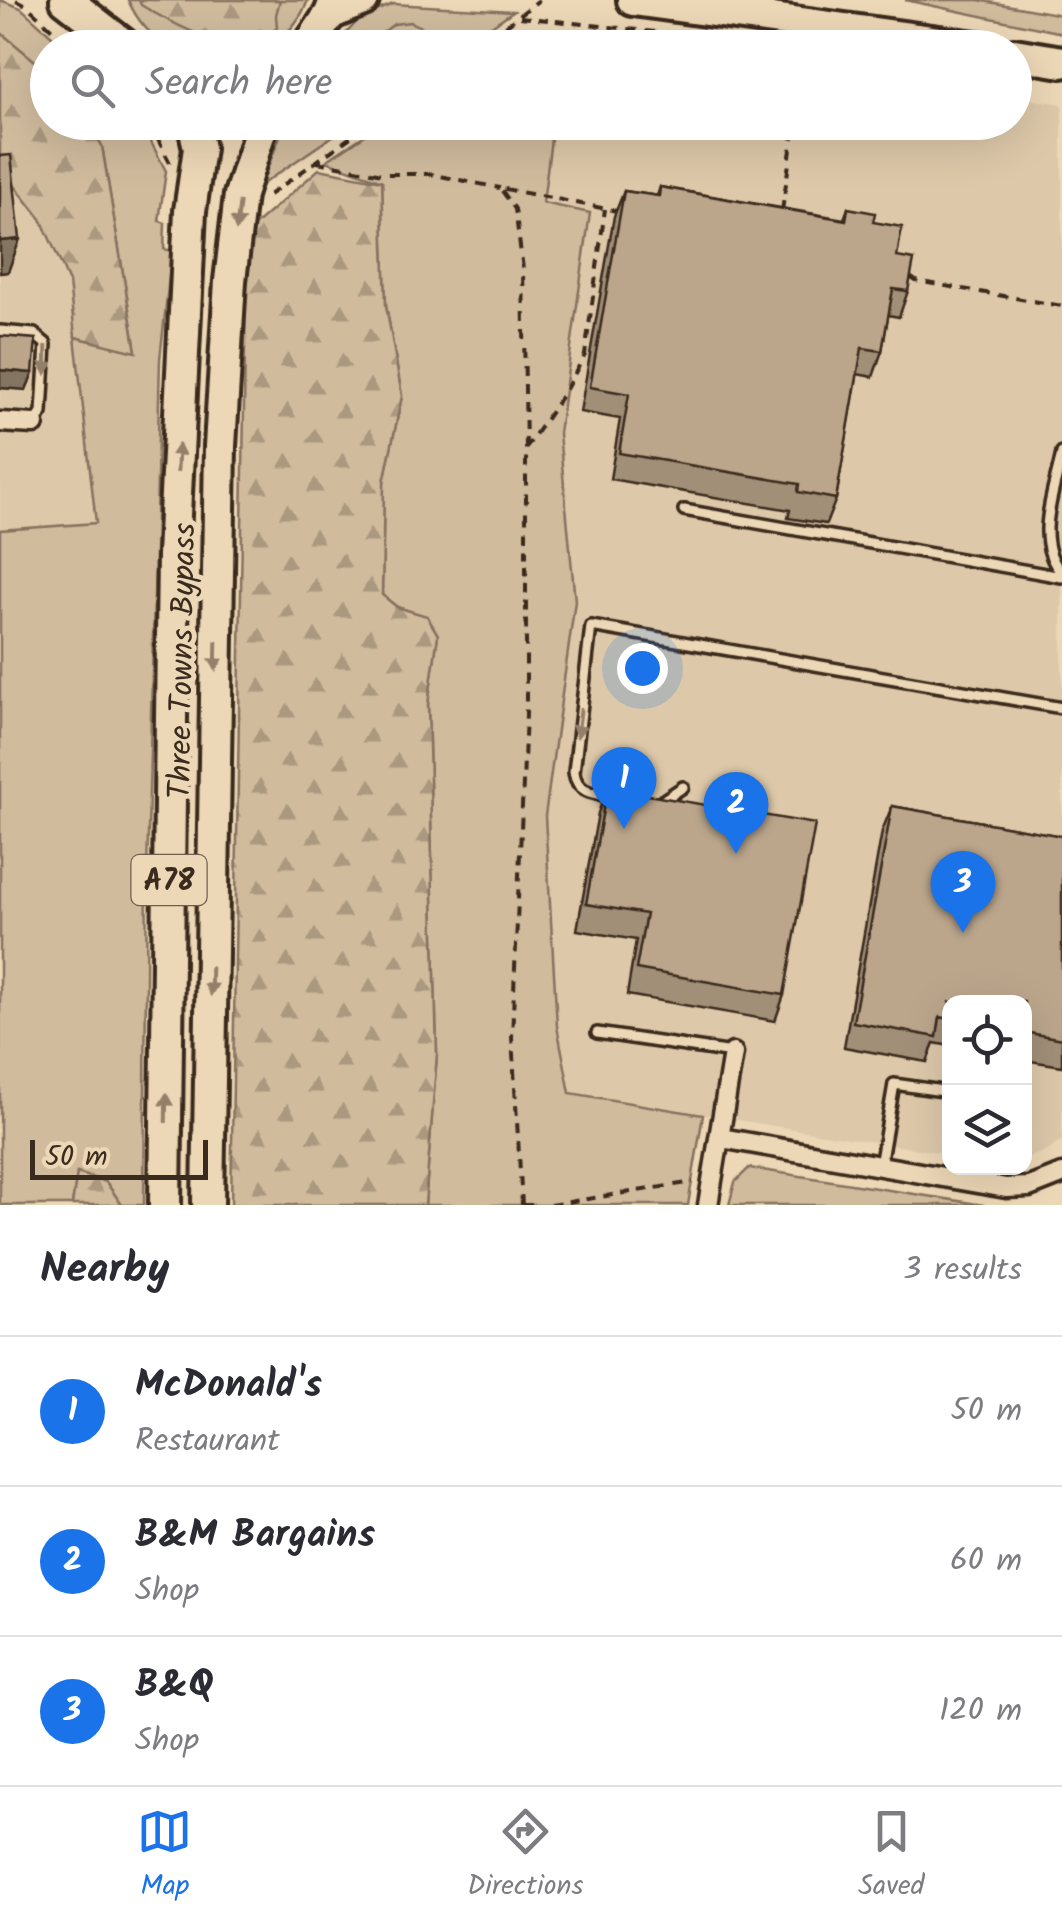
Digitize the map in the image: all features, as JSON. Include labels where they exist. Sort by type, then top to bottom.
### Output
[{"type":"main road","points":[[66,0],[104,30]]},
{"type":"main road","points":[[100,0],[114,30]]},
{"type":"main road","points":[[318,30],[332,7],[362,0]]},
{"type":"main road","points":[[633,0],[852,30]]},
{"type":"main road","points":[[1032,57],[1062,62]]},
{"type":"main road","name":"Three Towns Bypass","points":[[165,1205],[173,555],[197,140]]},
{"type":"main road","name":"Three Towns Bypass","points":[[208,1205],[220,446],[230,280],[240,196],[257,140]]},
{"type":"street","points":[[0,422],[34,424]]},
{"type":"street","points":[[708,1205],[733,1053]]},
{"type":"street","points":[[720,1138],[1006,1188],[1029,1187],[1062,1174]]},
{"type":"lane","points":[[0,331],[34,334],[48,348],[42,413],[34,424]]},
{"type":"lane","points":[[1061,460],[1046,532],[1052,560],[1062,575]]},
{"type":"lane","points":[[684,510],[1062,575]]},
{"type":"lane","points":[[622,798],[586,792],[575,780],[591,626],[1062,708]]},
{"type":"lane","points":[[640,801],[657,804],[683,787]]},
{"type":"lane","points":[[597,1033],[733,1053]]},
{"type":"lane","points":[[880,1166],[894,1084],[942,1091]]},
{"type":"path","points":[[16,0],[27,2],[55,30]]},
{"type":"path","points":[[501,30],[540,0]]},
{"type":"path","points":[[347,140],[317,162],[382,174],[430,174],[620,212]]},
{"type":"path","points":[[780,218],[793,140]]},
{"type":"path","points":[[500,188],[514,209],[522,269],[526,448],[526,714],[512,1036],[522,1205],[539,1205]]},
{"type":"path","points":[[526,448],[565,392],[584,355],[604,208]]},
{"type":"path","points":[[903,272],[916,280],[1062,306]]},
{"type":"path","points":[[550,1205],[714,1178]]},
{"type":"shaded area","points":[[1032,100],[1062,104],[1062,1140],[1049,1150],[1032,1156],[1032,995],[942,995],[942,1153],[570,1093],[557,1026],[545,816],[575,601],[559,433],[590,214],[543,204],[551,140],[1032,140]]},
{"type":"shaded area","points":[[0,167],[41,219],[69,282],[96,523],[0,530]]},
{"type":"green space","points":[[0,0],[21,8],[45,30],[30,30],[30,57],[0,32]]},
{"type":"green space","points":[[128,0],[308,0],[289,30],[148,30]]},
{"type":"green space","points":[[139,0],[280,0],[274,30],[190,30],[141,5]]},
{"type":"green space","points":[[905,0],[978,0],[1062,15],[1062,33]]},
{"type":"green space","points":[[393,4],[513,11],[486,30],[349,30],[361,17]]},
{"type":"green space","points":[[410,22],[424,30],[386,30],[394,24]]},
{"type":"green space","points":[[0,32],[30,57],[30,140],[99,140],[102,146],[136,352],[75,337],[69,282],[41,219],[0,167]]},
{"type":"green space","points":[[99,140],[150,140],[166,171],[159,221],[165,223],[164,249],[172,251],[160,359],[147,872],[144,1205],[122,1205],[106,1182],[77,1173],[72,1205],[0,1205],[0,530],[96,523],[75,337],[136,351]]},
{"type":"green space","points":[[278,140],[327,140],[261,185]]},
{"type":"green space","points":[[358,140],[551,140],[543,203],[590,213],[559,433],[575,601],[545,816],[557,1026],[570,1093],[703,1115],[688,1205],[425,1205],[437,1054],[428,704],[438,635],[427,617],[397,607],[382,595],[384,482],[402,396],[386,305],[382,181],[326,161]]},
{"type":"green space","points":[[319,169],[382,181],[386,305],[402,396],[384,482],[382,595],[397,607],[427,616],[438,635],[428,704],[437,1054],[425,1205],[231,1205],[246,284],[254,226]]},
{"type":"green space","points":[[749,1168],[984,1205],[729,1205],[735,1182]]},
{"type":"green space","points":[[77,1173],[106,1182],[122,1205],[72,1205]]},
{"type":"building","points":[[11,155],[20,239],[0,241],[0,156]]},
{"type":"building","points":[[660,187],[846,220],[848,208],[875,213],[873,222],[902,227],[897,257],[914,260],[908,291],[893,289],[882,351],[862,348],[836,499],[798,492],[799,484],[619,453],[629,394],[590,387],[624,191],[659,196]]},
{"type":"building","points":[[0,336],[36,339],[33,373],[0,370]]},
{"type":"building","points":[[607,788],[815,824],[784,995],[636,969],[646,914],[586,904]]},
{"type":"building","points":[[892,806],[1062,836],[1062,1039],[1032,1033],[1032,995],[942,995],[937,1037],[853,1022]]},
{"type":"place","name":"McDonald's","points":[[624,829]]},
{"type":"place","name":"B&M Bargains","points":[[736,854]]},
{"type":"place","name":"B&Q","points":[[963,933]]}]
